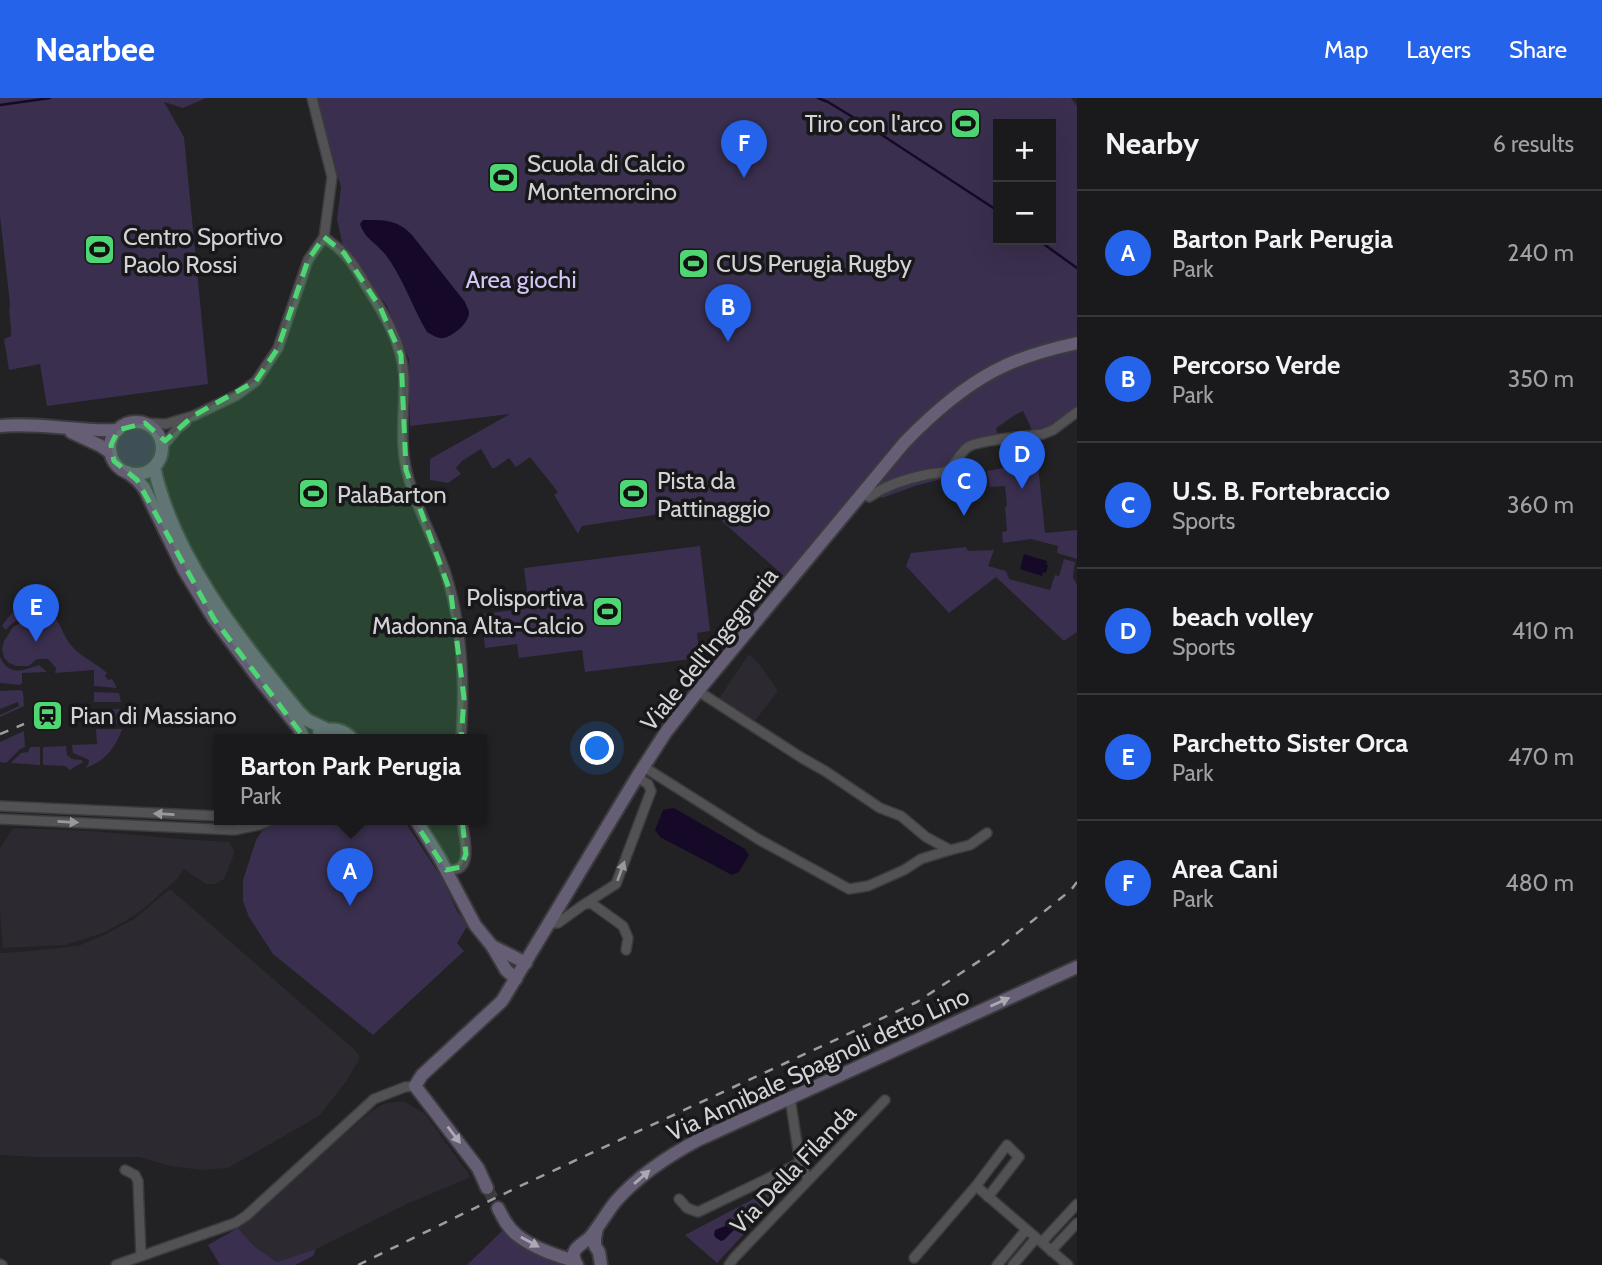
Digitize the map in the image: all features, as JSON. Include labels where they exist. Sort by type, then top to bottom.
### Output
[{"type":"street","points":[[303,734],[214,619],[184,570],[144,488],[114,461],[111,445],[118,430],[130,423],[166,424],[193,416],[237,395],[256,381],[267,367],[278,348],[308,260],[324,237],[331,177],[313,98]]},
{"type":"street","points":[[324,237],[349,259],[380,307],[401,355],[404,375],[403,443],[406,470],[452,594],[464,698],[461,734]]},
{"type":"street","name":"Viale dell'Ingegneria","points":[[415,1086],[422,1075],[502,1001],[640,772],[667,732],[698,691],[919,427],[993,371],[1051,349],[1077,343]]},
{"type":"street","points":[[863,492],[869,497],[888,486],[947,471],[971,444],[1043,434],[1077,412]]},
{"type":"street","points":[[162,447],[177,429],[193,416]]},
{"type":"street","points":[[127,472],[141,473],[154,467],[161,454],[162,447],[157,432],[145,423]]},
{"type":"street","points":[[0,426],[24,424],[118,430]]},
{"type":"street","points":[[58,426],[111,453]]},
{"type":"street","points":[[154,467],[158,488],[168,514],[211,595],[236,633],[298,711],[307,720],[326,729]]},
{"type":"street","points":[[698,691],[880,808],[901,816],[926,837],[950,850]]},
{"type":"street","points":[[316,734],[326,729],[343,731],[346,734]]},
{"type":"street","points":[[640,772],[849,890],[868,886],[921,859],[970,845],[987,833]]},
{"type":"street","points":[[549,923],[558,923],[616,884],[651,790],[640,772]]},
{"type":"street","points":[[0,806],[214,816]]},
{"type":"street","points":[[0,819],[234,830],[259,825]]},
{"type":"street","points":[[419,825],[475,925],[506,970],[516,979]]},
{"type":"street","points":[[446,870],[461,867],[465,861],[462,825]]},
{"type":"street","points":[[583,905],[592,903],[623,926],[628,938],[626,950]]},
{"type":"street","points":[[492,946],[526,962]]},
{"type":"street","name":"Via Annibale Spagnoli detto Lino","points":[[570,1262],[575,1250],[595,1256],[597,1227],[625,1192],[650,1169],[698,1139],[1077,967]]},
{"type":"street","points":[[116,1265],[235,1223],[374,1099],[405,1087],[415,1086],[478,1167],[487,1188]]},
{"type":"street","points":[[790,1098],[800,1163],[808,1179]]},
{"type":"street","name":"Via Della Filanda","points":[[729,1265],[885,1100]]},
{"type":"street","points":[[914,1258],[976,1186],[1007,1145],[1019,1157],[988,1197]]},
{"type":"street","points":[[679,1199],[687,1208],[698,1212],[800,1163]]},
{"type":"street","points":[[125,1170],[135,1175],[138,1181],[141,1256]]},
{"type":"street","points":[[976,1186],[1068,1265]]},
{"type":"street","points":[[1013,1265],[1077,1204]]},
{"type":"street","points":[[498,1208],[506,1223],[518,1236],[570,1262]]},
{"type":"street","points":[[1051,1251],[1077,1223]]},
{"type":"street","points":[[997,1265],[1026,1230]]},
{"type":"highlighted area","points":[[324,237],[344,253],[380,307],[401,355],[406,470],[451,594],[464,698],[458,784],[466,854],[461,867],[446,870],[389,782],[360,760],[338,780],[313,773],[303,736],[214,619],[137,480],[114,461],[111,445],[118,430],[145,423],[165,441],[193,416],[256,381],[278,348],[308,260]]},
{"type":"shaded area","points":[[363,220],[395,223],[406,230],[465,302],[468,317],[452,335],[444,338],[427,332],[391,263],[362,229],[360,224]]},
{"type":"shaded area","points":[[1024,554],[1047,561],[1046,573],[1043,572],[1042,576],[1020,569]]},
{"type":"shaded area","points":[[749,654],[778,691],[754,722],[718,700]]},
{"type":"shaded area","points":[[674,808],[745,849],[749,855],[739,872],[732,875],[660,837],[655,830],[663,810]]},
{"type":"shaded area","points":[[13,828],[92,831],[229,842],[234,851],[224,879],[215,884],[206,884],[184,869],[177,879],[142,910],[103,933],[65,945],[3,948],[0,848]]},
{"type":"shaded area","points":[[170,889],[356,1051],[360,1058],[345,1083],[319,1116],[228,1168],[201,1170],[170,1166],[139,1157],[0,1155],[0,953],[78,946],[134,919]]},
{"type":"shaded area","points":[[405,1102],[425,1114],[471,1177],[409,1203],[316,1249],[282,1261],[277,1262],[254,1246],[238,1228],[369,1113],[383,1104]]},
{"type":"shaded area","points":[[733,1223],[736,1228],[724,1240],[716,1238],[715,1230]]},
{"type":"green space","name":"Centro Sportivo Paolo Rossi","points":[[0,98],[206,98],[183,108],[164,102],[184,137],[208,384],[47,406],[40,364],[9,370],[4,339],[11,336],[11,332],[0,216]]},
{"type":"green space","name":"Area giochi","points":[[312,98],[1071,98],[1077,106],[1077,335],[1006,358],[972,378],[785,577],[706,507],[582,526],[578,534],[554,495],[558,492],[530,457],[516,467],[509,458],[492,468],[481,449],[462,461],[456,468],[461,474],[448,483],[430,480],[430,459],[510,414],[410,426],[409,359],[387,306],[343,247],[337,219],[341,187],[320,115]]},
{"type":"green space","points":[[1077,348],[1077,407],[1040,432],[1033,432],[1023,411],[1015,415],[996,428],[998,437],[963,445],[948,466],[949,477],[882,498],[873,488],[929,424],[968,393],[1022,365]]},
{"type":"green space","points":[[137,427],[152,433],[158,448],[152,463],[137,469],[122,463],[116,448],[122,433]]},
{"type":"green space","points":[[1037,455],[1045,533],[1077,530],[1077,559],[1057,553],[1058,546],[1031,539],[1003,543],[1002,532],[1007,531],[1005,486],[990,487],[987,471],[1015,466]]},
{"type":"green space","name":"Polisportiva Madonna Alta-Calcio","points":[[700,546],[710,631],[697,633],[700,658],[585,672],[582,650],[519,658],[517,644],[485,648],[481,614],[529,608],[524,568]]},
{"type":"green space","points":[[966,547],[968,551],[994,550],[988,566],[1006,571],[1009,579],[1050,590],[1055,575],[1059,576],[1064,559],[1075,562],[1073,577],[1077,585],[1077,632],[1064,641],[996,577],[949,613],[906,566],[911,553]]},
{"type":"green space","points":[[40,601],[45,612],[19,620],[6,630],[2,626],[18,608]]},
{"type":"green space","points":[[51,614],[74,649],[107,673],[105,676],[108,680],[112,679],[117,688],[94,686],[94,670],[55,673],[56,668],[48,659],[37,659],[29,666],[16,666],[4,658],[4,641],[13,627]]},
{"type":"green space","points":[[0,657],[12,669],[22,670],[39,665],[47,672],[22,673],[20,685],[0,683]]},
{"type":"green space","points":[[21,690],[24,706],[0,717],[19,706],[18,702],[0,709],[0,691]]},
{"type":"green space","points":[[94,692],[119,693],[121,702],[94,702]]},
{"type":"green space","points":[[123,709],[122,723],[95,723],[95,710]]},
{"type":"green space","points":[[96,729],[122,729],[108,754],[85,768],[89,760],[73,753],[72,745],[97,744]]},
{"type":"green space","points":[[24,731],[25,747],[6,763],[0,762],[0,742]]},
{"type":"green space","points":[[66,746],[67,755],[83,762],[70,770],[65,766],[43,765],[43,747]]},
{"type":"green space","points":[[30,747],[40,747],[40,765],[11,763],[21,753],[28,752]]},
{"type":"green space","points":[[407,825],[443,880],[457,911],[468,925],[457,943],[464,951],[373,1035],[273,954],[249,917],[243,901],[243,880],[256,840],[262,831],[270,826]]},
{"type":"green space","points":[[791,1179],[792,1182],[717,1263],[685,1235]]},
{"type":"green space","points":[[238,1228],[254,1246],[277,1262],[316,1249],[313,1256],[295,1265],[220,1265],[208,1245]]},
{"type":"green space","points":[[502,1231],[561,1264],[561,1265],[467,1265]]},
{"type":"waterway","points":[[0,105],[50,98]]},
{"type":"waterway","points":[[818,98],[882,135],[993,208]]},
{"type":"waterway","points":[[1045,245],[1077,268]]},
{"type":"tunnel","points":[[487,1188],[498,1208]]},
{"type":"railway","points":[[0,734],[24,724]]},
{"type":"railway","points":[[358,1265],[516,1188],[917,1002],[996,950],[1071,890],[1077,882]]},
{"type":"place","name":"Tiro con l'arco","points":[[966,123]]},
{"type":"place","name":"Scuola di Calcio Montemorcino","points":[[504,177]]},
{"type":"place","name":"Area Cani","points":[[744,178]]},
{"type":"place","name":"Centro Sportivo Paolo Rossi","points":[[100,250]]},
{"type":"place","name":"CUS Perugia Rugby","points":[[693,263]]},
{"type":"place","name":"Percorso Verde","points":[[728,342]]},
{"type":"place","name":"beach volley","points":[[1022,489]]},
{"type":"place","name":"PalaBarton","points":[[314,494]]},
{"type":"place","name":"Pista da Pattinaggio","points":[[634,494]]},
{"type":"place","name":"U.S. B. Fortebraccio","points":[[964,516]]},
{"type":"place","name":"Polisportiva Madonna Alta-Calcio","points":[[607,611]]},
{"type":"place","name":"Parchetto Sister Orca","points":[[36,642]]},
{"type":"place","name":"Pian di Massiano","points":[[47,715]]},
{"type":"place","name":"Barton Park Perugia","points":[[350,906]]}]
